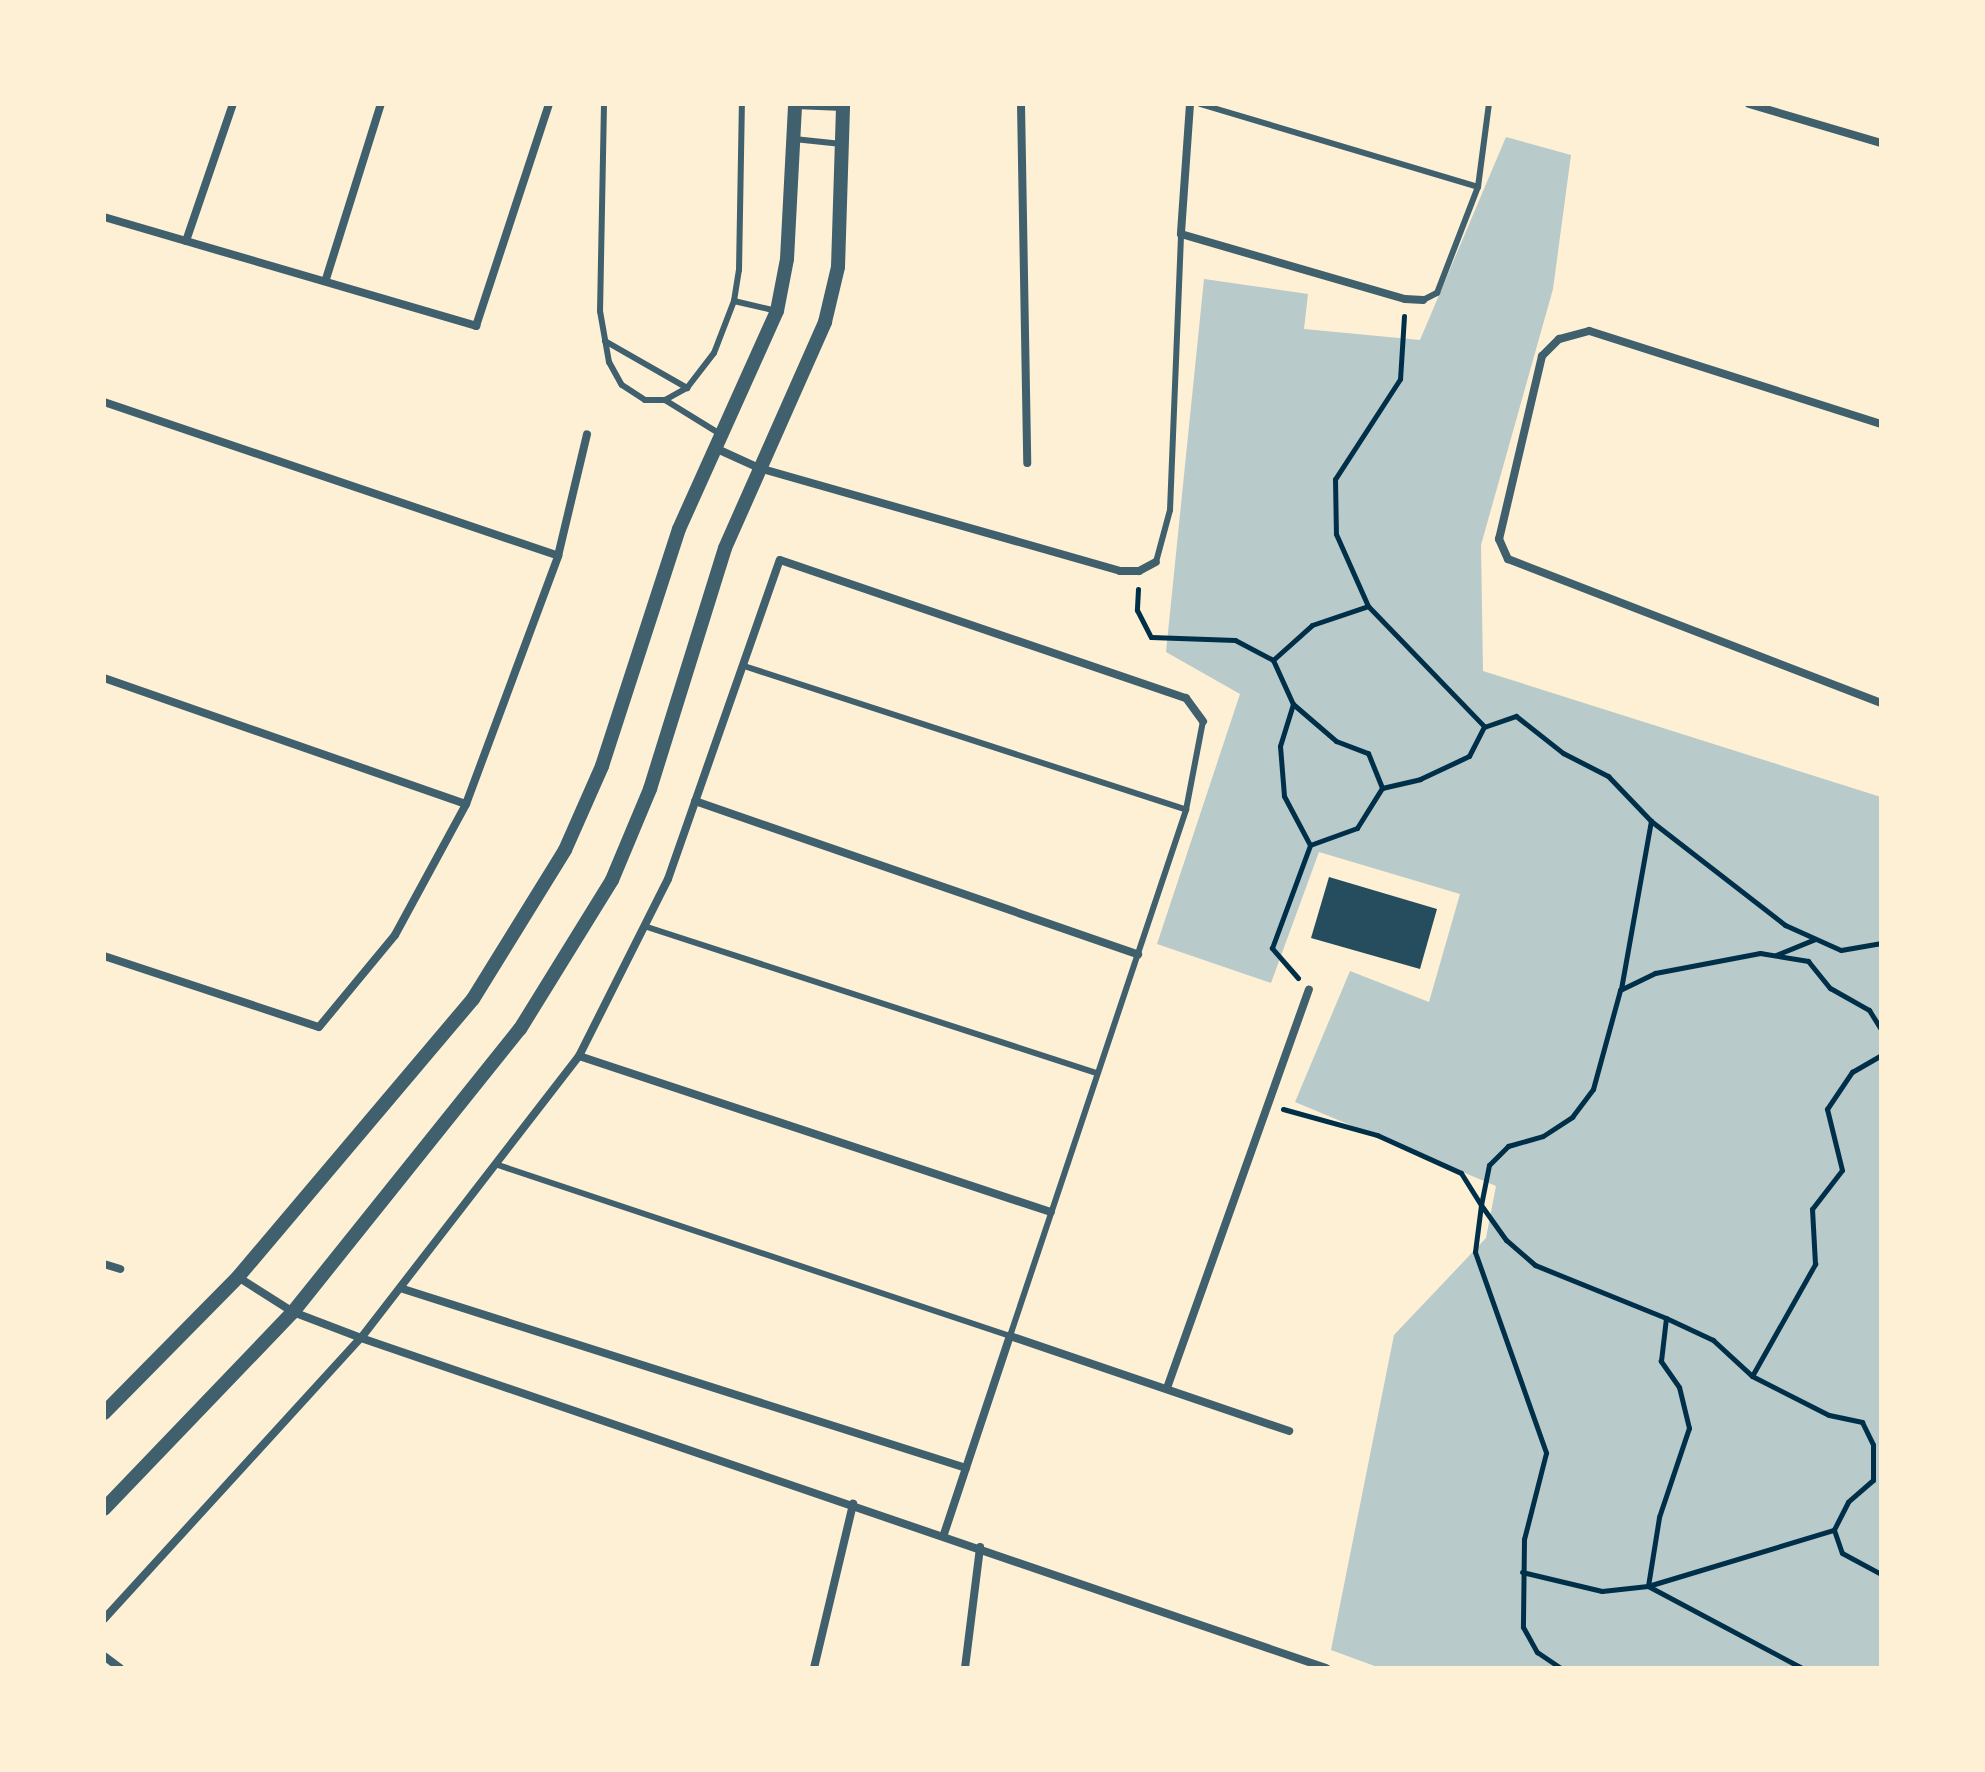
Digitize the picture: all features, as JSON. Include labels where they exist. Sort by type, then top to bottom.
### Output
[{"type":"street","points":[[186,241],[233,104]]},
{"type":"street","points":[[326,279],[381,104]]},
{"type":"street","points":[[104,217],[326,279],[476,326],[549,104]]},
{"type":"street","points":[[1021,104],[1027,463]]},
{"type":"street","points":[[1190,104],[1181,234],[1405,299],[1423,300]]},
{"type":"street","points":[[1749,104],[1881,143]]},
{"type":"street","points":[[104,1413],[238,1277],[473,999],[565,850],[602,766],[679,529],[777,311],[787,259],[795,105]]},
{"type":"street","points":[[104,1509],[293,1312],[520,1029],[612,880],[650,789],[725,548],[825,322],[838,267],[843,106]]},
{"type":"street","points":[[1881,424],[1589,331],[1559,339],[1542,356],[1499,539],[1508,559],[1881,703]]},
{"type":"street","points":[[104,402],[558,556]]},
{"type":"street","points":[[104,956],[319,1027],[395,935],[466,804],[558,556],[587,434]]},
{"type":"street","points":[[718,441],[759,468],[1120,571],[1139,571],[1156,562]]},
{"type":"street","points":[[104,1619],[361,1338],[579,1056],[668,879],[780,560],[1186,698],[1203,721]]},
{"type":"street","points":[[104,678],[466,804]]},
{"type":"street","points":[[695,801],[1138,954]]},
{"type":"street","points":[[1167,1388],[1309,990]]},
{"type":"street","points":[[579,1056],[1051,1212]]},
{"type":"street","points":[[104,1264],[120,1269]]},
{"type":"street","points":[[238,1277],[293,1312],[361,1338],[944,1534],[1307,1664],[1326,1668]]},
{"type":"street","points":[[400,1288],[966,1468]]},
{"type":"street","points":[[944,1534],[1010,1336],[1289,1431]]},
{"type":"street","points":[[814,1668],[853,1504]]},
{"type":"street","points":[[965,1668],[980,1547]]},
{"type":"street","points":[[104,1656],[120,1668]]},
{"type":"lane","points":[[604,104],[600,311],[605,341],[622,385],[645,400],[665,400],[687,388],[714,353],[734,301],[739,270],[742,104]]},
{"type":"lane","points":[[1200,104],[1478,187]]},
{"type":"lane","points":[[1423,300],[1437,293],[1478,187],[1489,104]]},
{"type":"lane","points":[[795,105],[843,106]]},
{"type":"lane","points":[[794,139],[842,144]]},
{"type":"lane","points":[[1156,562],[1170,510],[1181,234]]},
{"type":"lane","points":[[734,301],[777,311]]},
{"type":"lane","points":[[605,341],[687,388]]},
{"type":"lane","points":[[665,400],[718,441]]},
{"type":"lane","points":[[744,666],[1186,810]]},
{"type":"lane","points":[[495,1164],[1010,1336],[1186,810],[1203,721]]},
{"type":"lane","points":[[644,926],[1097,1073]]},
{"type":"path","points":[[1405,299],[1400,379],[1335,479],[1336,534],[1368,606],[1484,727]]},
{"type":"path","points":[[1139,571],[1137,610],[1151,637],[1235,640],[1273,660],[1293,704],[1336,741],[1368,753],[1382,788]]},
{"type":"path","points":[[1273,660],[1312,625],[1368,606]]},
{"type":"path","points":[[1293,704],[1280,746],[1284,796],[1310,845],[1272,948],[1309,990]]},
{"type":"path","points":[[1310,845],[1357,828],[1382,788],[1420,779],[1469,756],[1484,727],[1516,716],[1563,753],[1608,776],[1651,821],[1785,925],[1841,950],[1881,943]]},
{"type":"path","points":[[1561,1668],[1537,1652],[1523,1627],[1524,1539],[1546,1453],[1475,1252],[1489,1165],[1508,1146],[1543,1136],[1572,1117],[1593,1089],[1620,990],[1651,821]]},
{"type":"path","points":[[1775,955],[1816,939]]},
{"type":"path","points":[[1620,990],[1655,973],[1686,971],[1760,953],[1775,955],[1808,961],[1830,988],[1869,1010],[1881,1029]]},
{"type":"path","points":[[1752,1376],[1815,1264],[1812,1209],[1842,1170],[1827,1109],[1852,1072],[1881,1055]]},
{"type":"path","points":[[1267,1104],[1377,1135],[1461,1173],[1506,1240],[1535,1265],[1713,1340],[1752,1376],[1829,1415],[1862,1422],[1873,1445],[1873,1480],[1848,1502],[1834,1530],[1842,1553],[1881,1574]]},
{"type":"path","points":[[1648,1586],[1659,1517],[1689,1428],[1679,1387],[1661,1361],[1666,1318]]},
{"type":"path","points":[[1522,1572],[1602,1591],[1648,1586],[1834,1530]]},
{"type":"path","points":[[1648,1586],[1802,1668]]},
{"type":"shaded area","points":[[1506,137],[1571,155],[1553,289],[1481,545],[1483,671],[1881,797],[1881,1668],[1380,1668],[1331,1650],[1394,1335],[1486,1238],[1496,1186],[1295,1102],[1350,971],[1429,1002],[1460,894],[1319,852],[1271,983],[1157,944],[1240,694],[1166,652],[1204,279],[1308,294],[1304,329],[1420,340]]},
{"type":"building","points":[[1329,877],[1437,909],[1420,969],[1311,938]]}]
